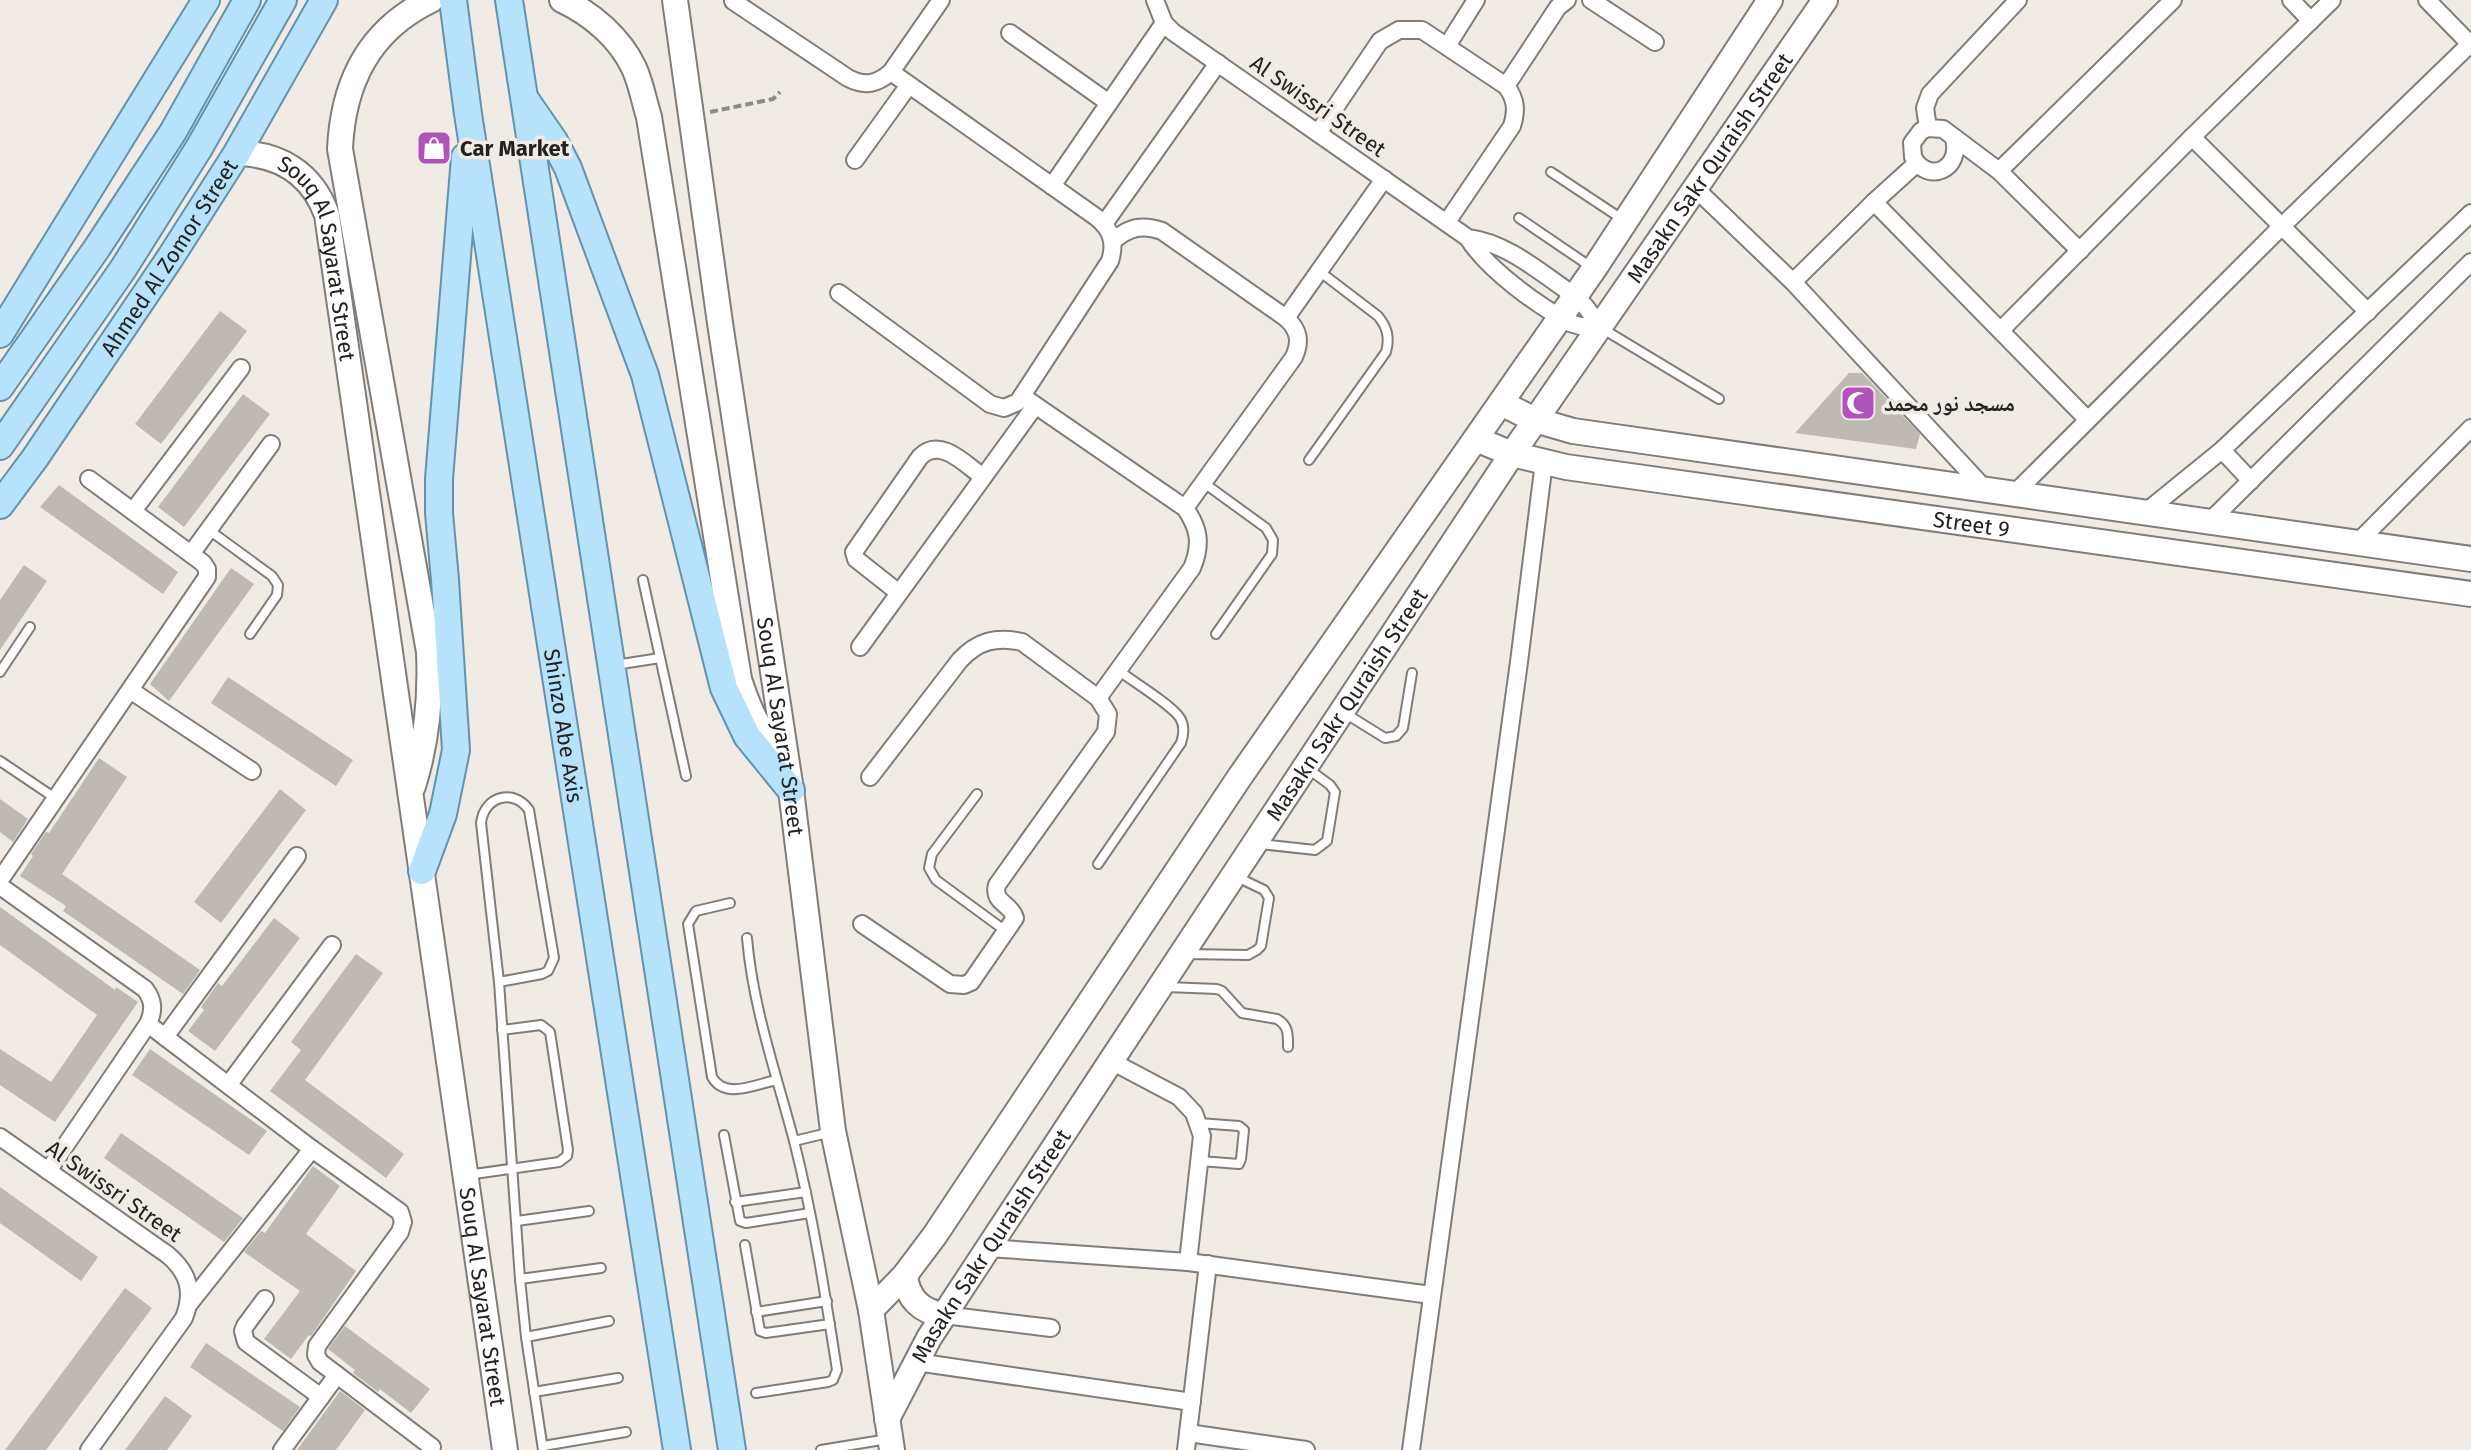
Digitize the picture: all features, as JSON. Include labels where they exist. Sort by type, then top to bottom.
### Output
[{"type":"main road","points":[[0,334],[206,0]]},
{"type":"main road","points":[[0,387],[173,132],[247,0]]},
{"type":"main road","points":[[0,446],[123,269],[199,148],[283,0]]},
{"type":"main road","name":"Ahmed Al Zomor Street","points":[[0,505],[86,383],[237,153],[324,0]]},
{"type":"main road","name":"Shinzo Abe Axis","points":[[453,0],[468,114],[677,1450]]},
{"type":"main road","points":[[509,0],[732,1450]]},
{"type":"main road","points":[[522,96],[554,141],[568,168],[645,375],[724,688],[747,736],[791,790]]},
{"type":"main road","points":[[422,871],[443,814],[456,750],[439,479],[468,114]]},
{"type":"street","points":[[410,796],[425,739],[429,652],[340,149],[341,121],[359,67],[374,44],[394,23],[431,0]]},
{"type":"street","points":[[562,0],[578,7],[619,44],[634,68],[649,117],[739,679],[755,722],[787,764]]},
{"type":"street","name":"Souq Al Sayarat Street","points":[[675,0],[791,790],[833,1131],[871,1310],[890,1436]]},
{"type":"street","points":[[733,1],[856,82],[874,83],[891,72],[941,0]]},
{"type":"street","points":[[1052,186],[1164,23],[1155,0]]},
{"type":"street","points":[[1447,46],[1476,0]]},
{"type":"street","points":[[1506,86],[1558,7],[1567,0]]},
{"type":"street","points":[[1591,0],[1655,42]]},
{"type":"street","name":"Masakn Sakr Quraish Street","points":[[871,1310],[905,1275],[935,1235],[1239,778],[1626,222],[1770,0]]},
{"type":"street","name":"Masakn Sakr Quraish Street","points":[[890,1436],[916,1362],[944,1315],[1512,454],[1825,0]]},
{"type":"street","points":[[1928,128],[1925,108],[1930,94],[2018,0]]},
{"type":"street","points":[[1999,171],[2173,0]]},
{"type":"street","points":[[2291,0],[2311,21]]},
{"type":"street","points":[[2001,330],[2332,0]]},
{"type":"street","points":[[2014,494],[2281,227],[2471,44],[2427,0]]},
{"type":"street","name":"Al Swissri Street","points":[[1164,23],[1447,222],[1468,238],[1493,269],[1560,318],[1580,326],[1600,326]]},
{"type":"street","points":[[1318,133],[1380,41],[1399,30],[1422,30],[1506,86],[1516,105],[1512,126],[1447,222]]},
{"type":"street","points":[[1010,33],[1109,103]]},
{"type":"street","points":[[1104,224],[1218,63]]},
{"type":"street","points":[[860,647],[983,477],[1113,251],[1113,241],[1104,224],[891,72]]},
{"type":"street","points":[[855,160],[909,85]]},
{"type":"street","points":[[1954,139],[1955,157],[1942,171],[1924,170],[1916,164],[1912,143],[1921,131],[1943,129],[1999,171],[2080,251]]},
{"type":"street","points":[[2192,137],[2368,312]]},
{"type":"street","name":"Souq Al Sayarat Street","points":[[237,153],[266,155],[292,167],[314,187],[327,215],[505,1450]]},
{"type":"street","points":[[1793,282],[1916,164]]},
{"type":"street","points":[[1286,318],[1384,179]]},
{"type":"street","points":[[1696,189],[1793,282],[1986,490]]},
{"type":"street","points":[[1874,202],[2087,419]]},
{"type":"street","points":[[2147,511],[2222,450],[2471,213]]},
{"type":"street","points":[[1113,241],[1135,227],[1162,231],[1286,318],[1298,336],[1294,357],[1185,508]]},
{"type":"street","name":"Al Swissri Street","points":[[1468,238],[1504,249],[1575,296],[1600,326]]},
{"type":"street","points":[[2210,521],[2469,268]]},
{"type":"street","points":[[839,293],[996,408],[1029,401]]},
{"type":"street","points":[[133,511],[241,368]]},
{"type":"street","points":[[1029,401],[1185,508],[1199,536],[1198,553],[1192,568],[1098,698]]},
{"type":"street","name":"Street 9","points":[[1501,403],[1535,420],[1573,431],[2471,559]]},
{"type":"street","points":[[2357,543],[2471,428]]},
{"type":"street","name":"Street 9","points":[[1476,439],[1512,454],[1544,462],[2471,594]]},
{"type":"street","points":[[191,554],[271,444]]},
{"type":"street","points":[[899,593],[853,554],[920,457],[929,449],[942,449],[983,477]]},
{"type":"street","points":[[2222,450],[2251,481]]},
{"type":"street","points":[[1411,1450],[1544,462]]},
{"type":"street","points":[[2,871],[56,799],[207,577],[206,566],[89,479]]},
{"type":"street","points":[[2069,539],[2075,502]]},
{"type":"street","points":[[862,924],[950,984],[964,985],[976,977],[1014,923],[1014,914],[997,899],[997,885],[1106,732],[1108,714],[1098,698],[1022,642],[995,639],[981,643],[960,660],[870,777]]},
{"type":"street","points":[[130,690],[252,771]]},
{"type":"street","points":[[165,1037],[297,856]]},
{"type":"street","points":[[0,886],[145,989],[153,1006],[148,1024],[48,1171]]},
{"type":"street","points":[[229,1084],[332,945]]},
{"type":"street","points":[[148,1024],[312,1149],[396,1208],[403,1222],[400,1232],[317,1346],[317,1359],[432,1447]]},
{"type":"street","points":[[1111,1061],[1179,1097],[1199,1123],[1202,1136],[1188,1262]]},
{"type":"street","name":"Al Swissri Street","points":[[0,1137],[179,1264],[190,1290],[189,1304]]},
{"type":"street","points":[[89,1450],[184,1318],[189,1304],[312,1149]]},
{"type":"street","points":[[988,1248],[1208,1264],[1431,1295]]},
{"type":"street","points":[[1208,1264],[1187,1442],[1306,1450]]},
{"type":"street","points":[[905,1275],[906,1285],[915,1302],[934,1313],[1051,1328]]},
{"type":"street","points":[[265,1299],[245,1326],[246,1342],[321,1397]]},
{"type":"street","points":[[916,1362],[1192,1402]]},
{"type":"street","points":[[282,1450],[337,1375]]},
{"type":"lane","points":[[1551,172],[1626,222]]},
{"type":"lane","points":[[1519,218],[1594,269]]},
{"type":"lane","points":[[1309,460],[1386,352],[1389,342],[1384,323],[1378,316],[1319,270]]},
{"type":"lane","points":[[1600,326],[1719,399]]},
{"type":"lane","points":[[1203,482],[1266,528],[1273,540],[1272,554],[1216,634]]},
{"type":"lane","points":[[209,530],[272,576],[278,585],[277,595],[250,634]]},
{"type":"lane","points":[[643,580],[686,776]]},
{"type":"lane","points":[[0,672],[30,627]]},
{"type":"lane","points":[[611,666],[660,658]]},
{"type":"lane","points":[[1098,864],[1181,743],[1183,735],[1183,726],[1175,712],[1118,670]]},
{"type":"lane","points":[[1342,711],[1385,738],[1396,736],[1403,728],[1412,673]]},
{"type":"lane","points":[[0,761],[56,799]]},
{"type":"lane","points":[[1255,843],[1315,850],[1327,841],[1335,792],[1306,767]]},
{"type":"lane","points":[[977,794],[932,854],[929,868],[936,880],[1007,932]]},
{"type":"lane","points":[[499,982],[542,974],[548,971],[554,958],[531,817],[525,804],[503,796],[490,803],[481,823],[499,982],[520,1279],[543,1448],[626,1432]]},
{"type":"lane","points":[[1182,954],[1248,955],[1261,946],[1269,898],[1264,890],[1234,876]]},
{"type":"lane","points":[[730,903],[696,911],[688,924],[712,1077],[717,1086],[727,1090],[777,1080]]},
{"type":"lane","points":[[747,938],[754,991],[806,1192],[837,1370],[833,1380],[756,1393]]},
{"type":"lane","points":[[1160,986],[1222,991],[1242,1013],[1282,1022],[1288,1033],[1288,1047]]},
{"type":"lane","points":[[466,1175],[559,1162],[567,1156],[568,1145],[550,1032],[541,1025],[502,1030]]},
{"type":"lane","points":[[1199,1123],[1239,1126],[1244,1130],[1239,1164],[1200,1161]]},
{"type":"lane","points":[[794,1141],[833,1131]]},
{"type":"lane","points":[[724,1135],[738,1219],[742,1223],[810,1213]]},
{"type":"lane","points":[[735,1202],[806,1192]]},
{"type":"lane","points":[[517,1221],[589,1211]]},
{"type":"lane","points":[[745,1245],[758,1329],[763,1333],[830,1324]]},
{"type":"lane","points":[[520,1279],[601,1268]]},
{"type":"lane","points":[[756,1312],[827,1301]]},
{"type":"lane","points":[[526,1337],[609,1321]]},
{"type":"lane","points":[[534,1392],[618,1378]]},
{"type":"lane","points":[[821,1450],[890,1436]]},
{"type":"path","points":[[690,116],[773,99],[780,92]]},
{"type":"building","points":[[220,311],[247,331],[161,444],[135,424]]},
{"type":"building","name":"مسجد نور محمد","points":[[1849,373],[1862,373],[1920,434],[1916,449],[1795,433]]},
{"type":"building","points":[[243,394],[270,414],[184,527],[158,507]]},
{"type":"building","points":[[59,485],[178,572],[163,594],[40,507]]},
{"type":"building","points":[[24,565],[47,581],[0,650],[0,600]]},
{"type":"building","points":[[231,568],[254,584],[169,701],[150,684]]},
{"type":"building","points":[[228,677],[353,760],[336,786],[211,703]]},
{"type":"building","points":[[99,758],[127,777],[62,874],[200,970],[183,994],[63,911],[66,906],[20,876],[33,856],[31,854],[46,832],[49,833]]},
{"type":"building","points":[[280,789],[306,810],[221,923],[194,902]]},
{"type":"building","points":[[0,799],[28,819],[13,842],[0,832]]},
{"type":"building","points":[[0,907],[115,990],[116,987],[138,1002],[55,1122],[0,1085],[0,1049],[51,1082],[97,1015],[0,945]]},
{"type":"building","points":[[274,918],[300,938],[215,1051],[188,1031],[204,1010],[201,1007],[218,983],[222,986]]},
{"type":"building","points":[[356,954],[383,973],[305,1080],[404,1154],[386,1178],[270,1091],[301,1050],[291,1042]]},
{"type":"building","points":[[150,1049],[267,1131],[249,1155],[132,1075]]},
{"type":"building","points":[[121,1133],[243,1218],[224,1242],[104,1158]]},
{"type":"building","points":[[313,1166],[340,1186],[306,1234],[356,1271],[311,1336],[291,1359],[264,1339],[300,1291],[244,1252],[261,1231],[265,1233]]},
{"type":"building","points":[[0,1187],[98,1257],[81,1281],[0,1223]]},
{"type":"building","points":[[125,1288],[152,1308],[46,1450],[5,1450]]},
{"type":"building","points":[[345,1326],[430,1389],[411,1413],[353,1373],[355,1370],[328,1349]]},
{"type":"building","points":[[206,1343],[300,1407],[283,1431],[190,1367]]},
{"type":"building","points":[[340,1391],[365,1410],[336,1450],[297,1450]]},
{"type":"building","points":[[165,1396],[192,1416],[167,1450],[125,1450]]},
{"type":"place","name":"Car Market","points":[[434,148]]},
{"type":"place","name":"مسجد نور محمد","points":[[1858,403]]}]
